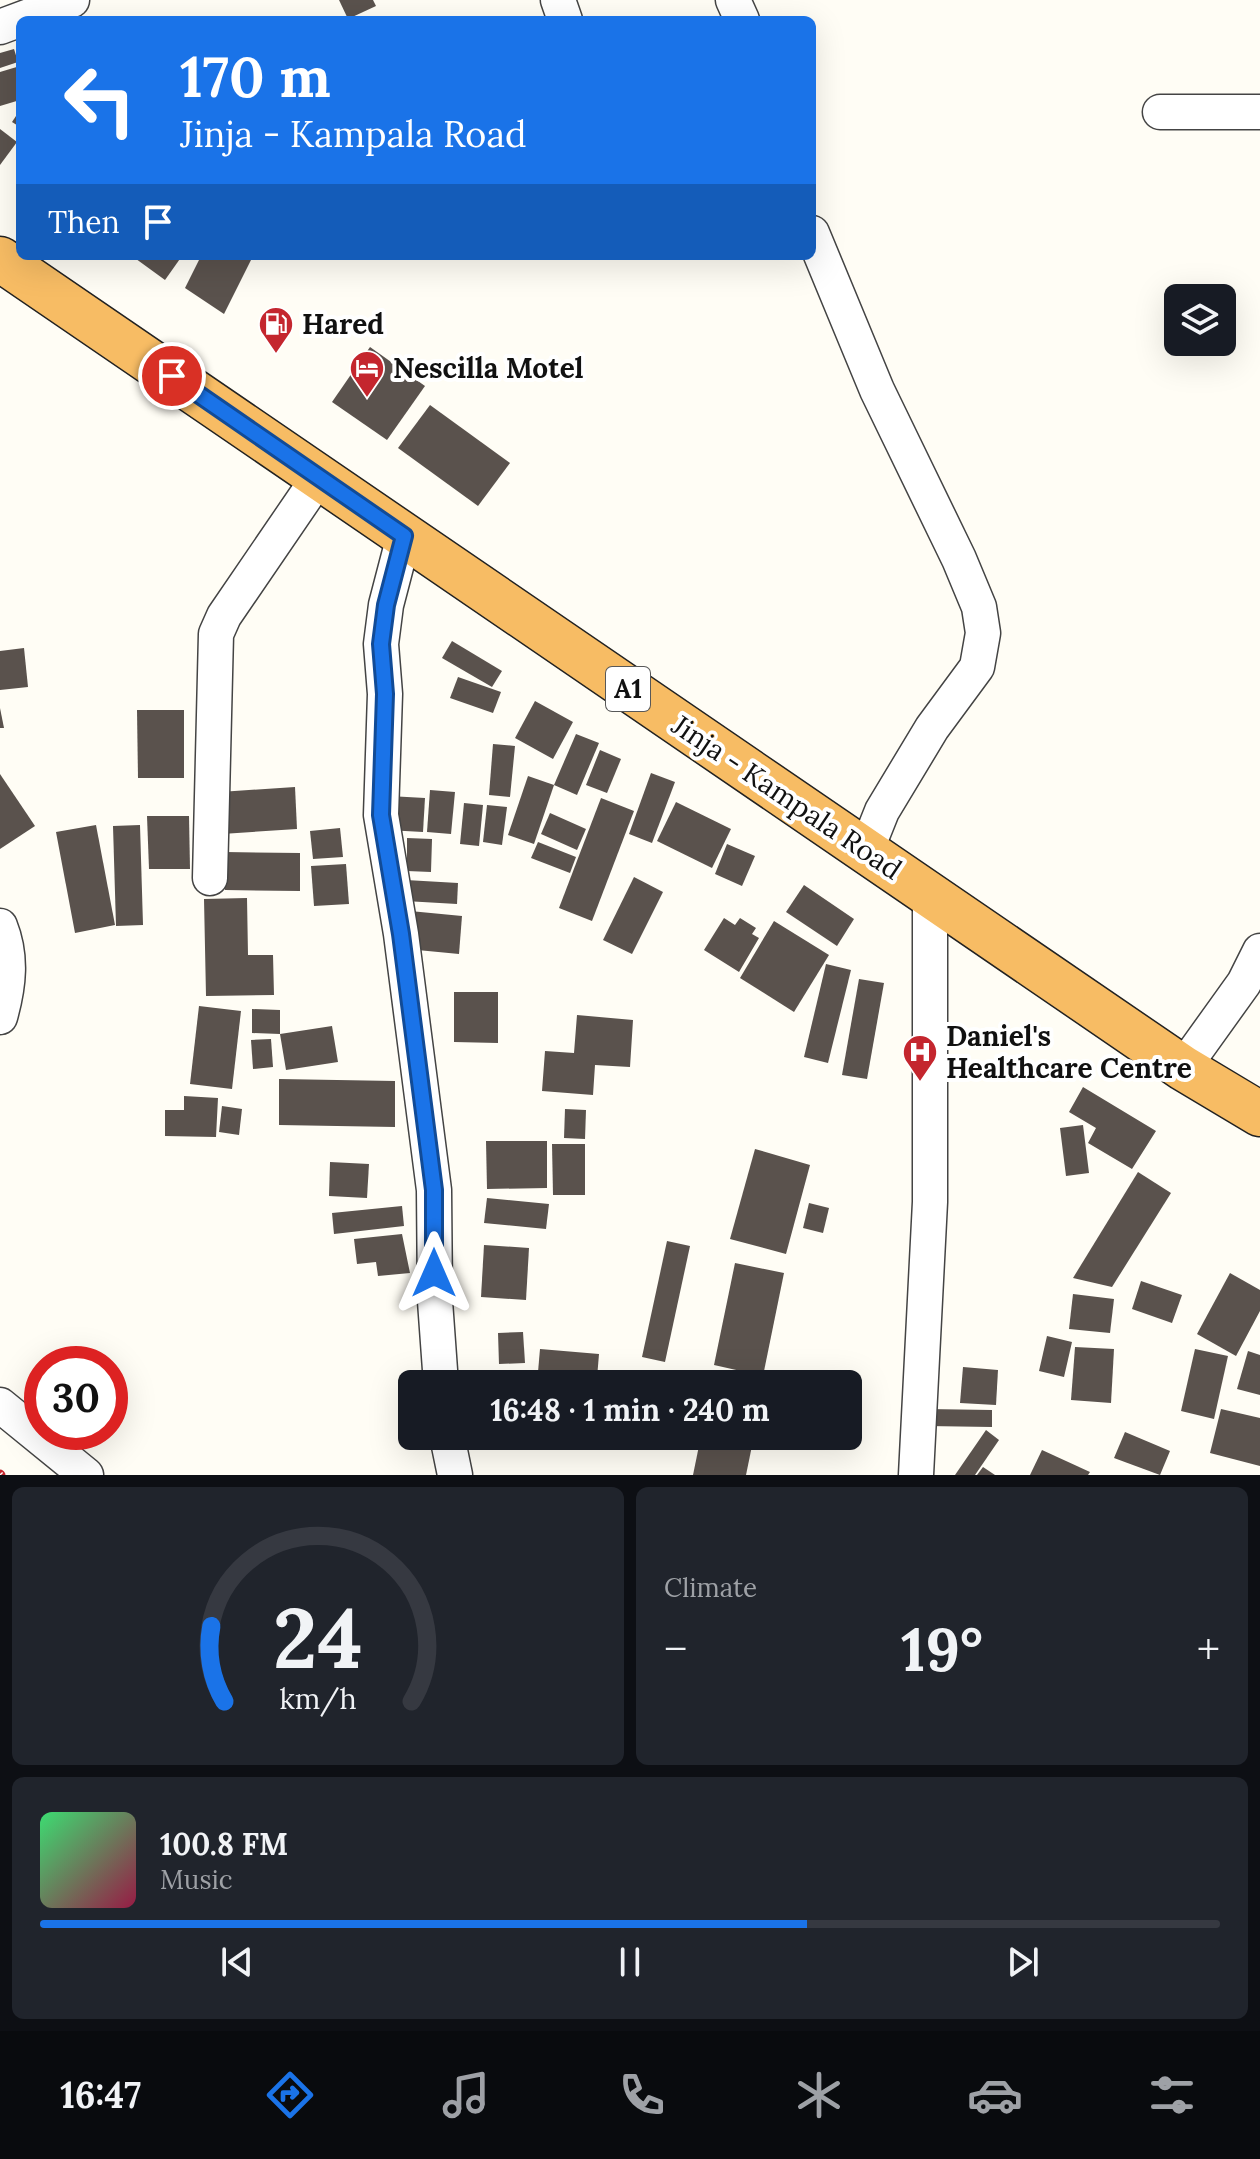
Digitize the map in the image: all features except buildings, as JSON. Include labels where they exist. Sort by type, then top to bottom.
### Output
[{"type":"highway","name":"Jinja - Kampala Road","points":[[0,259],[1183,1068],[1260,1114]]},
{"type":"street","points":[[29,16],[72,0]]},
{"type":"street","points":[[1160,112],[1260,112]]},
{"type":"street","points":[[816,243],[877,390],[959,559],[979,607],[983,633],[977,667],[932,728],[882,811],[866,851]]},
{"type":"street","points":[[210,878],[216,634],[224,616],[319,477]]},
{"type":"street","points":[[404,536],[386,605],[381,644],[385,694],[381,815],[401,934],[434,1190],[435,1301],[440,1370]]},
{"type":"street","points":[[916,1475],[921,1318],[930,1202],[930,896]]},
{"type":"street","points":[[0,926],[9,948],[9,964],[0,1017]]},
{"type":"street","points":[[1183,1068],[1244,983],[1260,951]]},
{"type":"street","points":[[0,1405],[86,1475]]},
{"type":"street","points":[[450,1450],[455,1475]]},
{"type":"place","name":"Hared","points":[[276,355]]},
{"type":"place","name":"Nescilla Motel","points":[[367,399]]},
{"type":"place","name":"Daniel's Healthcare Centre","points":[[920,1083]]},
{"type":"route","points":[[172,376],[404,536],[386,605],[381,644],[385,694],[381,815],[401,934],[434,1190],[434,1273]]}]
